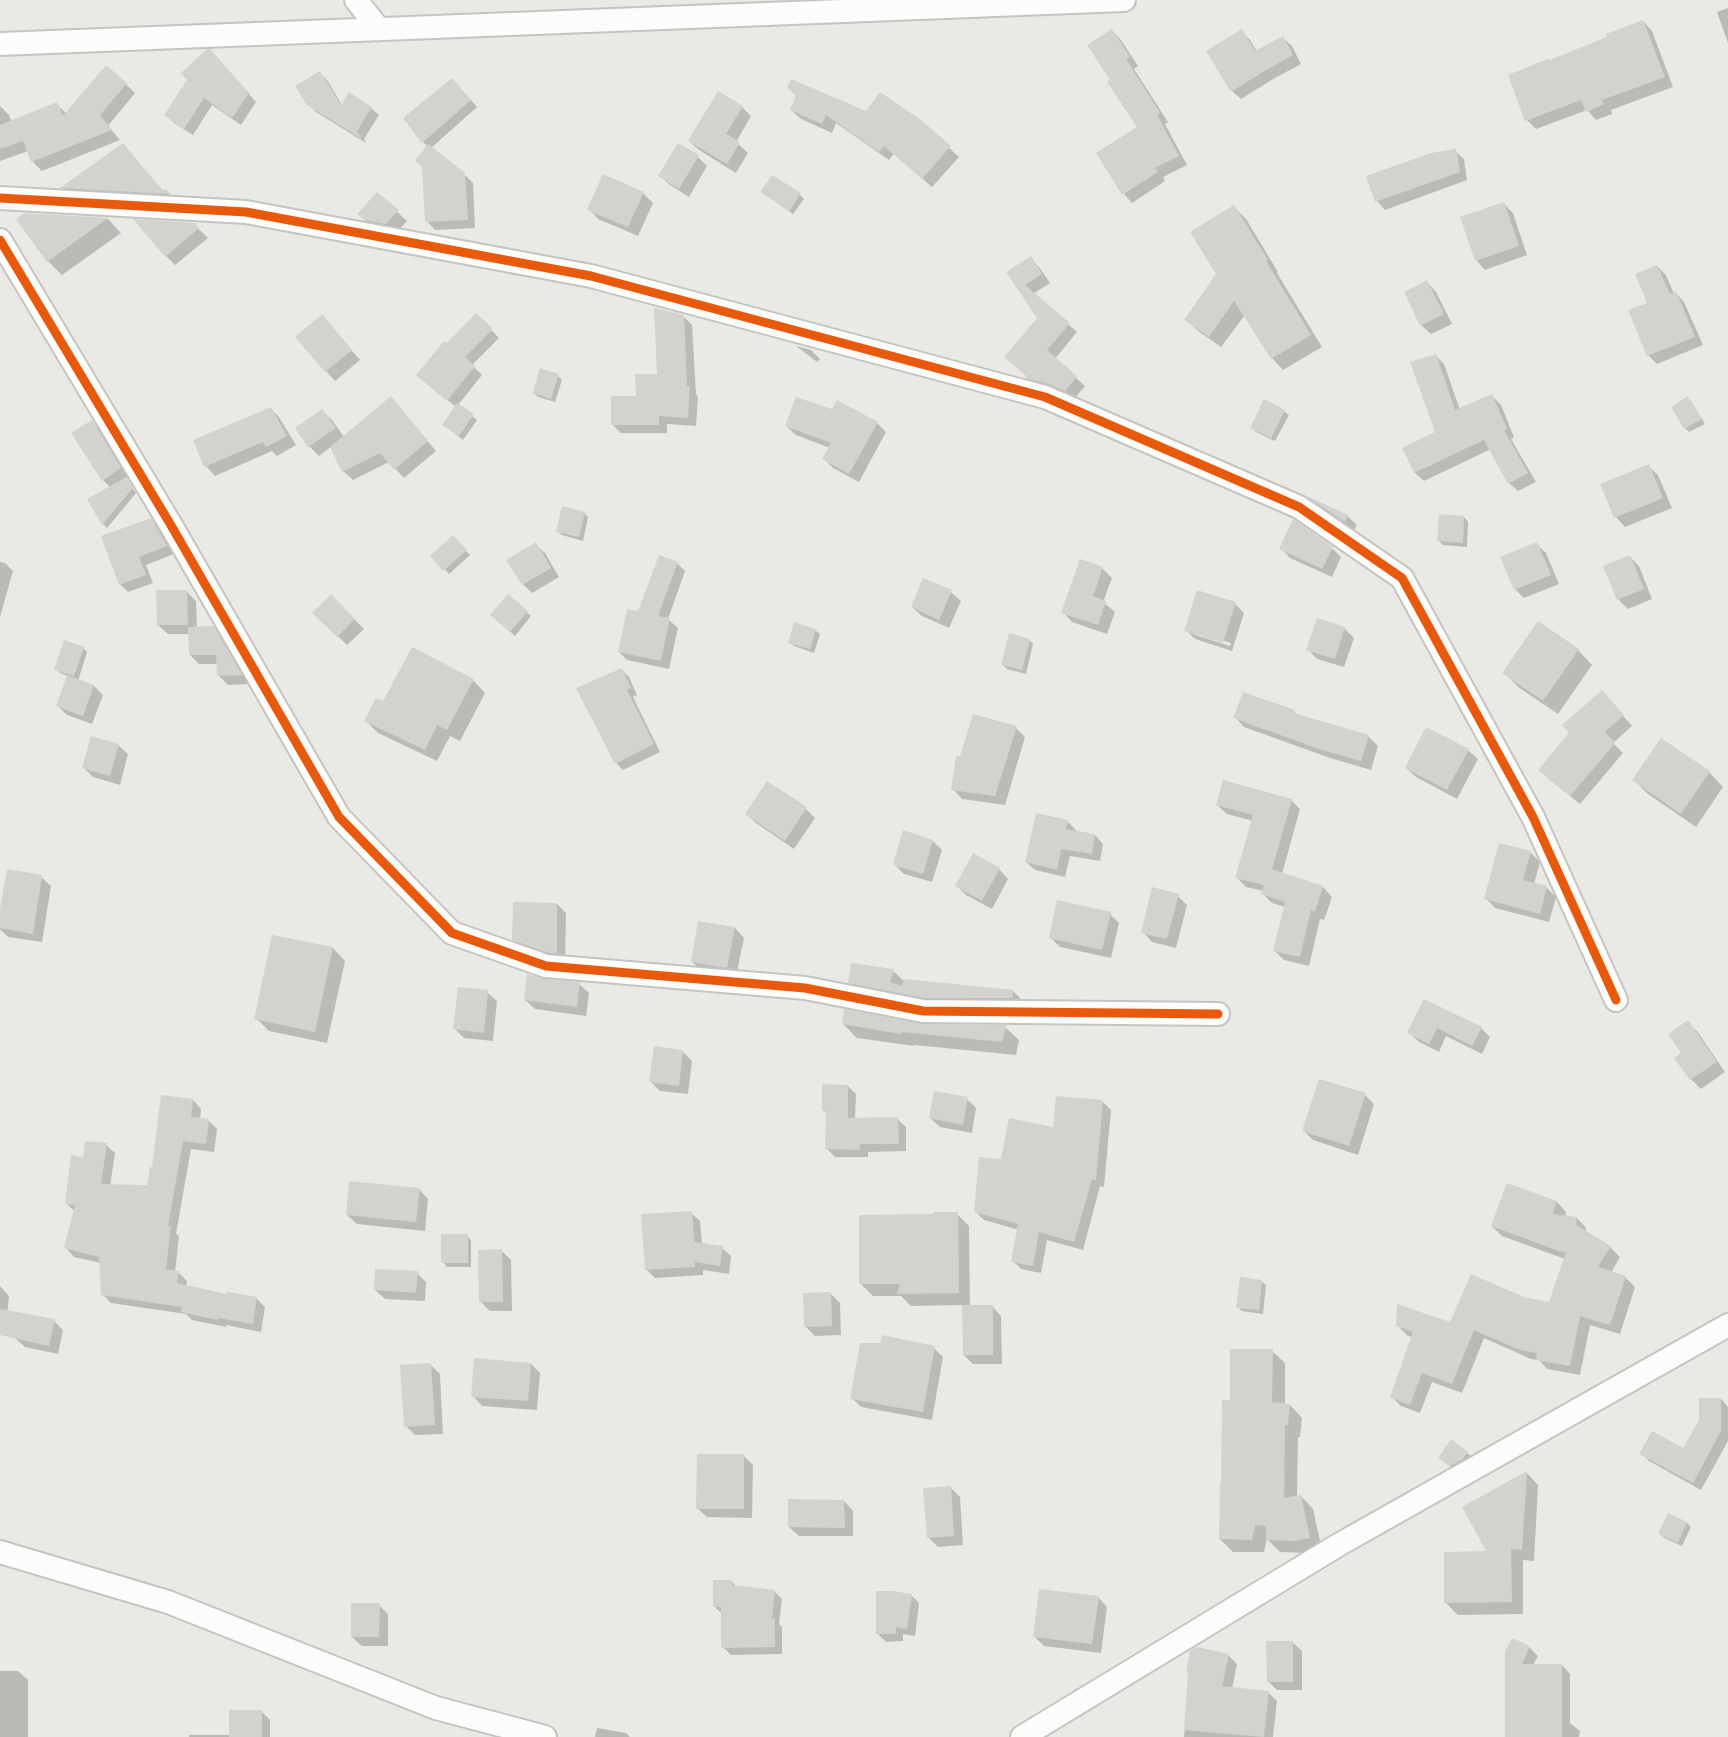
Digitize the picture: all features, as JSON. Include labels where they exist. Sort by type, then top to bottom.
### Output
[{"type":"street","points":[[356,0],[379,29]]},
{"type":"street","points":[[0,44],[1124,0]]},
{"type":"street","points":[[0,198],[246,212],[591,276],[1044,397],[1299,507],[1402,578],[1533,817],[1616,1000]]},
{"type":"street","points":[[0,240],[172,527],[339,817],[452,933],[546,966],[805,988],[924,1011],[1218,1014]]},
{"type":"street","points":[[1022,1737],[1340,1544],[1728,1325]]},
{"type":"street","points":[[0,1552],[168,1602],[436,1708],[545,1737]]},
{"type":"building","points":[[1643,20],[1665,77],[1602,100],[1604,104],[1586,112],[1581,100],[1525,121],[1508,75],[1607,37],[1606,34]]},
{"type":"building","points":[[1112,29],[1130,57],[1126,59],[1160,113],[1157,115],[1179,156],[1155,168],[1158,172],[1122,195],[1096,153],[1137,127],[1107,82],[1110,80],[1087,45]]},
{"type":"building","points":[[1242,29],[1255,51],[1283,36],[1293,55],[1231,92],[1206,51]]},
{"type":"building","points":[[207,49],[210,49],[249,93],[232,118],[204,98],[184,129],[164,115],[187,80],[181,73]]},
{"type":"building","points":[[106,65],[127,83],[100,115],[112,130],[31,162],[23,141],[0,149],[0,125],[57,102],[63,116]]},
{"type":"building","points":[[320,71],[341,105],[349,92],[372,107],[357,131],[362,139],[307,105],[295,86]]},
{"type":"building","points":[[452,78],[471,100],[422,143],[403,118]]},
{"type":"building","points":[[791,79],[866,111],[880,92],[921,120],[951,146],[922,179],[884,146],[879,152],[826,115],[822,124],[790,110],[796,95],[787,88]]},
{"type":"building","points":[[718,91],[743,106],[726,134],[740,142],[727,164],[688,141]]},
{"type":"building","points":[[123,143],[163,191],[166,189],[171,194],[60,188]]},
{"type":"building","points":[[678,143],[699,155],[679,189],[658,176]]},
{"type":"building","points":[[428,144],[465,173],[468,220],[425,222],[422,166],[415,161]]},
{"type":"building","points":[[1456,149],[1460,172],[1375,202],[1366,176],[1431,153]]},
{"type":"building","points":[[603,174],[644,192],[628,227],[587,210]]},
{"type":"building","points":[[772,175],[801,193],[789,211],[760,192]]},
{"type":"building","points":[[377,192],[399,210],[386,224],[364,220],[357,214]]},
{"type":"building","points":[[1504,202],[1519,246],[1475,261],[1460,217]]},
{"type":"building","points":[[1234,205],[1311,335],[1271,359],[1234,301],[1209,337],[1184,320],[1216,274],[1190,232]]},
{"type":"building","points":[[25,213],[108,218],[47,262],[16,219]]},
{"type":"building","points":[[133,219],[195,223],[199,228],[165,257]]},
{"type":"building","points":[[1031,256],[1042,274],[1025,285],[1070,323],[1047,350],[1077,376],[1065,391],[1025,378],[1026,376],[1004,357],[1037,318],[1006,272]]},
{"type":"building","points":[[1657,265],[1670,294],[1676,291],[1695,337],[1647,356],[1628,310],[1647,303],[1635,274]]},
{"type":"building","points":[[1427,280],[1444,314],[1420,326],[1404,292]]},
{"type":"building","points":[[654,308],[684,315],[687,386],[690,386],[688,418],[659,416],[659,425],[611,425],[611,396],[636,396],[635,374],[657,374]]},
{"type":"building","points":[[476,313],[493,329],[465,357],[475,366],[447,401],[416,375],[444,341],[447,343]]},
{"type":"building","points":[[322,314],[352,350],[325,372],[295,337]]},
{"type":"building","points":[[1436,354],[1455,410],[1492,394],[1507,429],[1504,430],[1528,473],[1508,484],[1484,440],[1414,473],[1402,448],[1435,432],[1410,362]]},
{"type":"building","points":[[540,368],[559,374],[551,399],[533,393]]},
{"type":"building","points":[[391,396],[428,441],[394,470],[380,453],[342,472],[330,447]]},
{"type":"building","points":[[1688,396],[1702,419],[1684,429],[1671,407]]},
{"type":"building","points":[[796,397],[832,409],[837,400],[878,422],[849,474],[822,459],[831,443],[785,426]]},
{"type":"building","points":[[1264,399],[1285,410],[1271,438],[1250,428]]},
{"type":"building","points":[[457,403],[474,414],[459,436],[442,425]]},
{"type":"building","points":[[271,407],[287,436],[266,447],[263,442],[204,467],[193,440]]},
{"type":"building","points":[[322,409],[336,428],[308,447],[295,428]]},
{"type":"building","points":[[92,420],[121,468],[102,481],[71,433]]},
{"type":"building","points":[[1649,464],[1663,498],[1614,518],[1600,484]]},
{"type":"building","points":[[126,477],[133,488],[102,525],[87,499]]},
{"type":"building","points":[[1305,495],[1348,515],[1345,522],[1307,496]]},
{"type":"building","points":[[562,506],[585,512],[579,537],[556,532]]},
{"type":"building","points":[[1439,514],[1464,516],[1463,543],[1437,541]]},
{"type":"building","points":[[151,518],[167,546],[139,557],[146,575],[119,585],[101,536]]},
{"type":"building","points":[[1293,519],[1333,547],[1322,569],[1279,549]]},
{"type":"building","points":[[453,535],[467,550],[443,571],[430,556]]},
{"type":"building","points":[[536,542],[551,568],[522,585],[506,560]]},
{"type":"building","points":[[1537,542],[1551,575],[1514,590],[1500,557]]},
{"type":"building","points":[[659,555],[678,562],[658,616],[670,618],[661,661],[618,652],[627,609],[638,611]]},
{"type":"building","points":[[1630,555],[1644,589],[1617,600],[1603,566]]},
{"type":"building","points":[[1080,559],[1103,567],[1093,596],[1106,601],[1098,625],[1061,613]]},
{"type":"building","points":[[923,578],[952,590],[939,620],[911,607]]},
{"type":"building","points":[[156,590],[187,590],[188,625],[157,625]]},
{"type":"building","points":[[1197,590],[1236,602],[1223,643],[1184,631]]},
{"type":"building","points":[[331,594],[355,619],[337,637],[312,613]]},
{"type":"building","points":[[508,594],[528,611],[510,632],[490,615]]},
{"type":"building","points":[[1317,618],[1345,627],[1335,659],[1306,650]]},
{"type":"building","points":[[1538,621],[1579,649],[1543,701],[1502,673]]},
{"type":"building","points":[[794,622],[816,629],[810,649],[788,643]]},
{"type":"building","points":[[214,626],[242,675],[217,676],[216,655],[189,655],[188,627]]},
{"type":"building","points":[[1009,633],[1030,639],[1022,670],[1001,665]]},
{"type":"building","points":[[64,640],[84,647],[74,676],[54,670]]},
{"type":"building","points":[[412,647],[474,679],[447,730],[437,725],[425,750],[364,721],[376,698],[383,701]]},
{"type":"building","points":[[622,668],[631,688],[627,690],[654,744],[615,764],[576,688]]},
{"type":"building","points":[[67,675],[94,685],[83,716],[56,706]]},
{"type":"building","points":[[1602,690],[1624,715],[1605,732],[1615,743],[1570,796],[1538,770],[1569,733],[1562,725]]},
{"type":"building","points":[[1243,692],[1295,710],[1294,713],[1369,735],[1361,761],[1319,749],[1233,718]]},
{"type":"building","points":[[973,714],[1017,726],[995,796],[951,790],[956,756],[960,756]]},
{"type":"building","points":[[1426,727],[1469,749],[1447,790],[1405,768]]},
{"type":"building","points":[[91,736],[119,744],[110,776],[82,768]]},
{"type":"building","points":[[1661,738],[1710,771],[1681,814],[1632,780]]},
{"type":"building","points":[[1223,780],[1292,799],[1272,869],[1323,886],[1315,912],[1311,910],[1300,957],[1273,951],[1285,902],[1261,894],[1264,885],[1235,878],[1253,815],[1216,805]]},
{"type":"building","points":[[767,781],[807,807],[785,841],[745,814]]},
{"type":"building","points":[[1036,813],[1068,820],[1066,829],[1095,834],[1092,854],[1061,849],[1057,870],[1025,862]]},
{"type":"building","points":[[903,830],[933,840],[923,874],[893,865]]},
{"type":"building","points":[[1499,843],[1531,851],[1523,880],[1547,886],[1540,914],[1484,899]]},
{"type":"building","points":[[973,853],[1000,868],[982,901],[955,886]]},
{"type":"building","points":[[7,869],[42,875],[33,934],[0,928],[0,909]]},
{"type":"building","points":[[1152,887],[1179,894],[1167,939],[1141,933]]},
{"type":"building","points":[[1057,900],[1111,912],[1102,950],[1049,938]]},
{"type":"building","points":[[513,902],[557,903],[557,953],[549,953],[512,940]]},
{"type":"building","points":[[698,921],[735,927],[727,968],[691,962]]},
{"type":"building","points":[[272,935],[333,947],[315,1032],[254,1019]]},
{"type":"building","points":[[851,963],[894,969],[890,982],[901,986],[905,979],[1014,990],[1012,998],[924,998],[848,983]]},
{"type":"building","points":[[527,974],[545,979],[580,982],[577,1007],[524,1000]]},
{"type":"building","points":[[458,987],[488,990],[484,1033],[453,1029]]},
{"type":"building","points":[[1424,999],[1482,1027],[1472,1046],[1437,1028],[1429,1044],[1407,1033]]},
{"type":"building","points":[[844,1009],[923,1024],[1006,1025],[1002,1042],[901,1032],[901,1034],[842,1024]]},
{"type":"building","points":[[1688,1020],[1717,1062],[1690,1080],[1674,1058],[1681,1053],[1668,1034]]},
{"type":"building","points":[[654,1046],[683,1050],[679,1086],[649,1082]]},
{"type":"building","points":[[1319,1079],[1366,1093],[1349,1146],[1302,1131]]},
{"type":"building","points":[[822,1084],[848,1085],[848,1118],[898,1117],[899,1144],[860,1144],[860,1150],[825,1149],[826,1111],[822,1111]]},
{"type":"building","points":[[934,1091],[968,1097],[963,1125],[929,1118]]},
{"type":"building","points":[[161,1095],[193,1099],[191,1117],[209,1119],[206,1144],[183,1141],[168,1226],[171,1226],[166,1269],[179,1271],[177,1283],[226,1294],[227,1292],[257,1297],[253,1324],[218,1318],[218,1320],[181,1312],[182,1307],[101,1295],[99,1257],[64,1248],[75,1205],[65,1204],[71,1155],[83,1157],[85,1141],[107,1143],[101,1184],[147,1185],[150,1167],[152,1167]]},
{"type":"building","points":[[1056,1096],[1103,1100],[1096,1180],[1092,1179],[1074,1242],[1039,1232],[1033,1266],[1011,1262],[1018,1224],[974,1212],[979,1157],[1001,1159],[1009,1118],[1053,1127]]},
{"type":"building","points":[[349,1181],[420,1188],[416,1222],[346,1215]]},
{"type":"building","points":[[1507,1183],[1557,1201],[1553,1214],[1577,1217],[1576,1225],[1611,1246],[1598,1267],[1626,1276],[1610,1325],[1580,1316],[1570,1366],[1536,1360],[1537,1353],[1520,1350],[1474,1330],[1452,1384],[1422,1373],[1410,1405],[1390,1397],[1413,1332],[1396,1326],[1397,1304],[1450,1322],[1471,1274],[1524,1297],[1549,1302],[1566,1252],[1491,1226]]},
{"type":"building","points":[[692,1211],[694,1242],[723,1246],[720,1266],[695,1262],[695,1267],[645,1270],[641,1214]]},
{"type":"building","points":[[934,1212],[958,1212],[959,1293],[897,1294],[900,1284],[859,1284],[859,1215],[934,1214]]},
{"type":"building","points":[[441,1234],[468,1234],[468,1263],[441,1263]]},
{"type":"building","points":[[502,1249],[503,1302],[479,1302],[478,1250]]},
{"type":"building","points":[[375,1269],[418,1271],[416,1293],[374,1290]]},
{"type":"building","points":[[1240,1277],[1262,1280],[1259,1310],[1236,1308]]},
{"type":"building","points":[[831,1292],[832,1326],[804,1327],[803,1293]]},
{"type":"building","points":[[962,1305],[993,1305],[993,1355],[963,1355]]},
{"type":"building","points":[[0,1309],[55,1319],[49,1346],[0,1335]]},
{"type":"building","points":[[882,1335],[935,1346],[923,1412],[850,1399],[860,1343],[880,1343]]},
{"type":"building","points":[[1230,1349],[1273,1349],[1272,1402],[1290,1404],[1288,1425],[1285,1425],[1284,1498],[1301,1495],[1310,1538],[1294,1541],[1266,1540],[1266,1526],[1255,1525],[1252,1540],[1219,1539],[1222,1400],[1230,1400]]},
{"type":"building","points":[[474,1358],[531,1363],[528,1401],[471,1397]]},
{"type":"building","points":[[431,1363],[435,1425],[404,1427],[400,1365]]},
{"type":"building","points":[[1699,1398],[1721,1398],[1721,1431],[1693,1483],[1639,1454],[1652,1431],[1683,1448],[1699,1420]]},
{"type":"building","points":[[1451,1439],[1468,1452],[1463,1459],[1450,1466],[1438,1458]]},
{"type":"building","points":[[697,1454],[744,1454],[744,1509],[696,1509]]},
{"type":"building","points":[[1527,1471],[1522,1550],[1511,1549],[1512,1602],[1444,1603],[1444,1552],[1486,1551],[1462,1507]]},
{"type":"building","points":[[951,1486],[954,1536],[927,1538],[923,1488]]},
{"type":"building","points":[[788,1499],[844,1500],[845,1528],[788,1527]]},
{"type":"building","points":[[1668,1513],[1687,1522],[1678,1543],[1658,1534]]},
{"type":"building","points":[[713,1580],[732,1580],[732,1585],[775,1590],[772,1618],[775,1618],[775,1647],[721,1648],[721,1607],[713,1607]]},
{"type":"building","points":[[1039,1589],[1099,1596],[1092,1644],[1033,1637]]},
{"type":"building","points":[[876,1591],[912,1594],[907,1629],[896,1627],[896,1634],[876,1634]]},
{"type":"building","points":[[351,1603],[380,1603],[379,1637],[351,1637]]},
{"type":"building","points":[[1512,1638],[1530,1646],[1522,1664],[1562,1664],[1562,1737],[1505,1737],[1505,1651]]},
{"type":"building","points":[[1266,1641],[1293,1641],[1293,1682],[1267,1682]]},
{"type":"building","points":[[1197,1647],[1229,1654],[1222,1686],[1269,1691],[1264,1737],[1184,1730],[1188,1673],[1186,1673],[1190,1651]]},
{"type":"building","points":[[229,1710],[262,1710],[262,1737],[229,1737]]},
{"type":"cycle path","points":[[0,198],[246,212],[591,276],[1045,397],[1299,507],[1402,578],[1533,817],[1616,1000]]},
{"type":"cycle path","points":[[0,240],[172,527],[339,817],[452,933],[546,966],[805,988],[923,1011],[1218,1014]]}]
